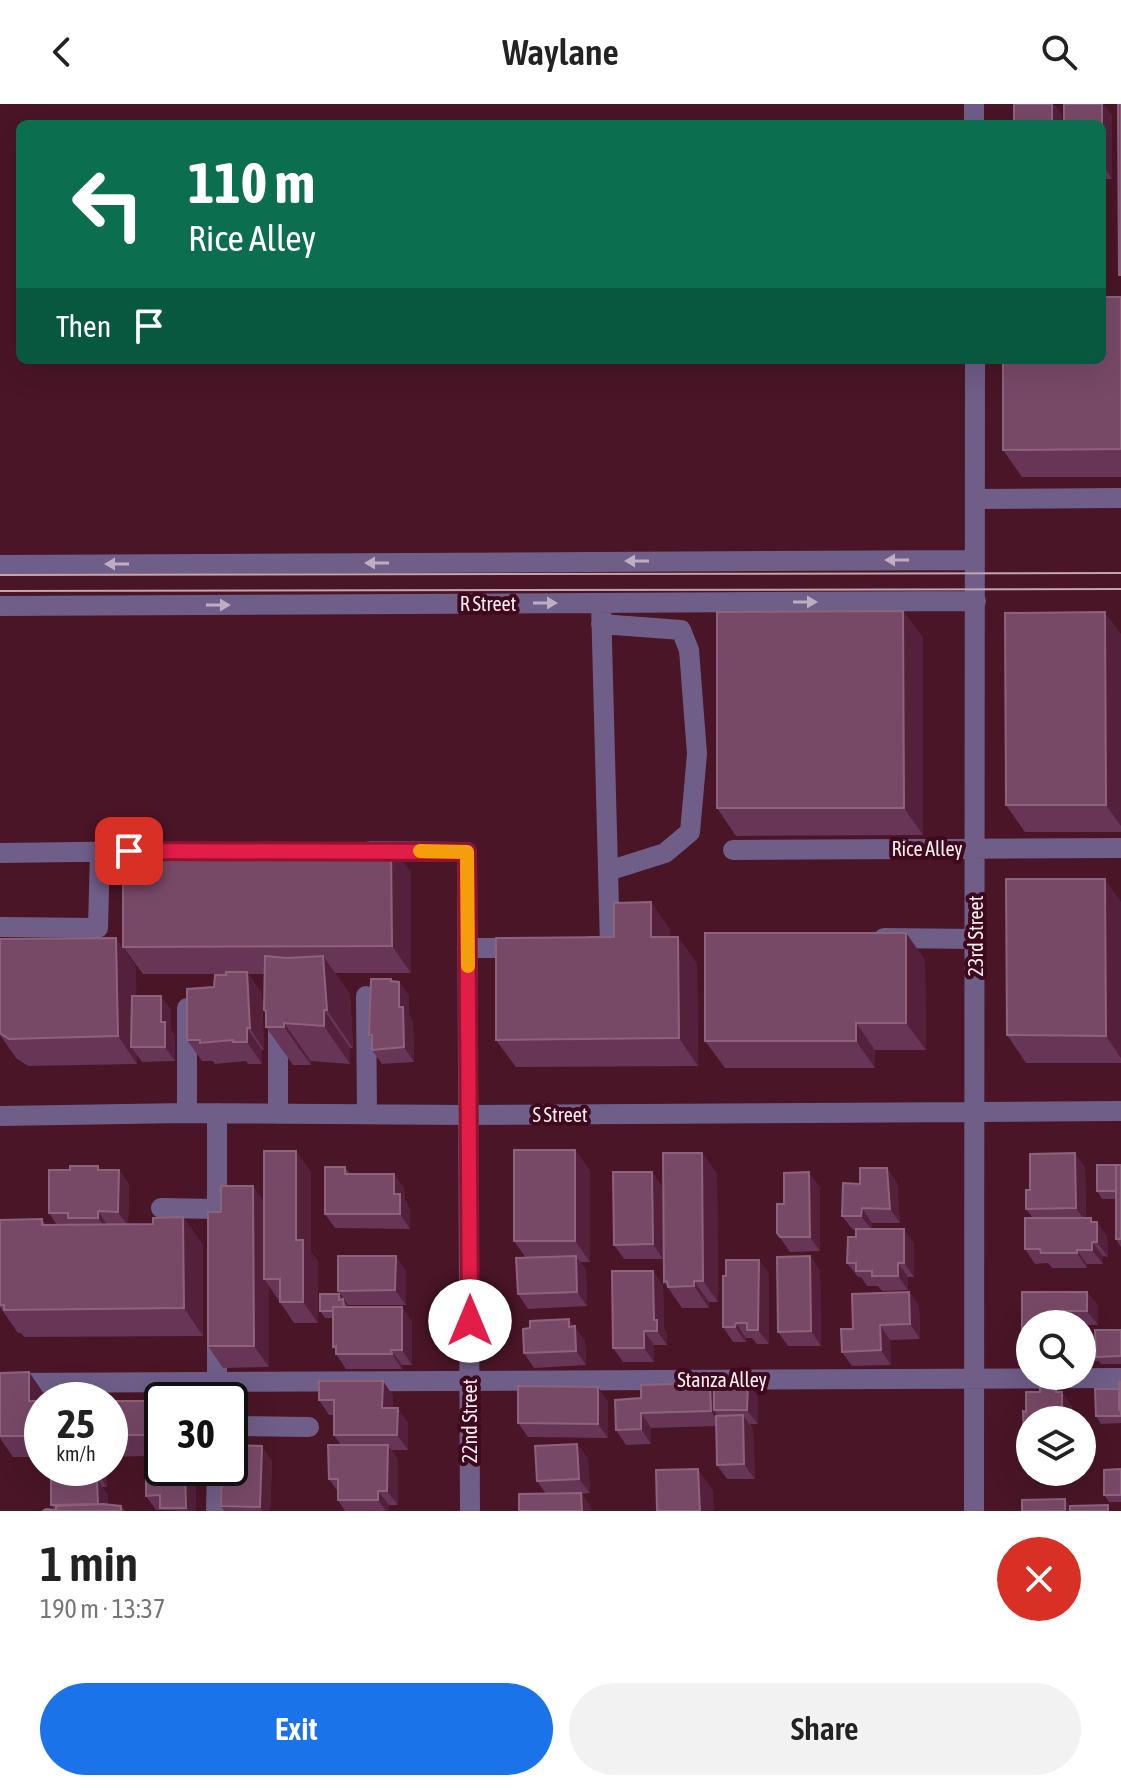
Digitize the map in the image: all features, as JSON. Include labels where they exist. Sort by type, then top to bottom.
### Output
[{"type":"street","name":"23rd Street","points":[[974,1511],[975,364]]},
{"type":"street","points":[[975,499],[1121,498]]},
{"type":"street","name":"R Street","points":[[0,565],[975,560]]},
{"type":"street","name":"R Street","points":[[0,606],[601,613],[976,601]]},
{"type":"street","points":[[568,947],[610,946],[601,613],[681,630],[689,650],[697,754],[690,832],[665,853],[608,871]]},
{"type":"street","name":"Rice Alley","points":[[733,850],[1121,848]]},
{"type":"street","points":[[0,927],[98,928],[100,851]]},
{"type":"street","points":[[0,853],[176,851]]},
{"type":"street","name":"22nd Street","points":[[344,851],[467,852],[470,1511]]},
{"type":"street","points":[[867,938],[976,939]]},
{"type":"street","points":[[467,948],[540,947]]},
{"type":"street","points":[[278,993],[278,1114]]},
{"type":"street","points":[[366,996],[367,1114]]},
{"type":"street","points":[[187,1008],[187,1113]]},
{"type":"street","name":"S Street","points":[[0,1116],[1121,1111]]},
{"type":"street","points":[[217,1113],[217,1256]]},
{"type":"street","points":[[161,1208],[217,1209]]},
{"type":"street","points":[[217,1319],[217,1382]]},
{"type":"street","name":"Stanza Alley","points":[[248,1390],[470,1381],[1121,1378]]},
{"type":"street","name":"Stanza Alley","points":[[0,1383],[144,1388]]},
{"type":"street","points":[[248,1426],[309,1427]]},
{"type":"street","points":[[216,1511],[217,1486]]},
{"type":"building","points":[[1014,104],[1052,104],[1052,120],[1014,120]]},
{"type":"building","points":[[1064,104],[1102,104],[1102,120],[1064,120]]},
{"type":"building","points":[[1118,104],[1121,104],[1121,275],[1119,275]]},
{"type":"building","points":[[1106,297],[1121,297],[1121,449],[1003,450],[1003,364],[1106,364]]},
{"type":"building","points":[[903,611],[904,808],[717,808],[717,612]]},
{"type":"building","points":[[1105,612],[1106,805],[1006,805],[1005,613]]},
{"type":"building","points":[[391,845],[392,946],[123,947],[123,846]]},
{"type":"building","points":[[1006,879],[1105,879],[1106,1036],[1007,1035]]},
{"type":"building","points":[[651,902],[651,937],[678,937],[679,1038],[496,1040],[496,938],[614,937],[614,903]]},
{"type":"building","points":[[705,933],[906,933],[906,1023],[856,1023],[856,1041],[705,1041]]},
{"type":"building","points":[[116,938],[118,1036],[9,1039],[0,1033],[0,939]]},
{"type":"building","points":[[265,956],[323,956],[327,1010],[324,1010],[324,1026],[284,1023],[284,1027],[266,1027]]},
{"type":"building","points":[[226,972],[247,972],[250,1028],[247,1028],[247,1042],[200,1043],[200,1040],[187,1040],[187,989],[214,987],[215,975],[226,975]]},
{"type":"building","points":[[371,979],[399,982],[404,1047],[372,1050],[372,1035],[369,1035]]},
{"type":"building","points":[[132,996],[161,996],[165,1047],[131,1047]]},
{"type":"building","points":[[514,1150],[575,1150],[575,1241],[514,1241]]},
{"type":"building","points":[[264,1151],[296,1151],[296,1240],[303,1240],[303,1302],[280,1302],[280,1279],[264,1279]]},
{"type":"building","points":[[663,1153],[702,1153],[703,1281],[694,1281],[694,1286],[668,1287],[667,1281],[664,1282]]},
{"type":"building","points":[[1075,1153],[1076,1208],[1026,1209],[1026,1190],[1030,1190],[1030,1154]]},
{"type":"building","points":[[1097,1165],[1116,1165],[1116,1191],[1097,1191]]},
{"type":"building","points":[[1116,1165],[1121,1165],[1121,1239],[1116,1239]]},
{"type":"building","points":[[70,1166],[119,1170],[118,1212],[98,1211],[98,1218],[68,1218],[68,1213],[49,1213],[49,1170],[70,1170]]},
{"type":"building","points":[[325,1167],[345,1167],[345,1174],[394,1174],[394,1194],[400,1194],[400,1214],[325,1214]]},
{"type":"building","points":[[860,1168],[887,1168],[890,1209],[862,1208],[861,1216],[842,1216],[843,1183],[860,1184]]},
{"type":"building","points":[[613,1172],[652,1172],[653,1244],[614,1245]]},
{"type":"building","points":[[809,1172],[810,1237],[780,1237],[777,1233],[777,1204],[784,1204],[784,1173]]},
{"type":"building","points":[[221,1186],[253,1186],[254,1346],[208,1346],[208,1212],[221,1212]]},
{"type":"building","points":[[183,1217],[184,1308],[4,1310],[4,1305],[0,1305],[0,1220],[42,1219],[42,1225],[153,1224],[153,1218]]},
{"type":"building","points":[[1025,1218],[1091,1218],[1091,1222],[1097,1222],[1097,1242],[1092,1242],[1092,1250],[1077,1250],[1077,1253],[1041,1253],[1040,1249],[1025,1249]]},
{"type":"building","points":[[856,1229],[904,1229],[904,1263],[898,1263],[898,1276],[872,1276],[872,1271],[856,1271],[856,1263],[847,1263],[848,1237],[856,1237]]},
{"type":"building","points":[[338,1256],[396,1256],[395,1290],[338,1291]]},
{"type":"building","points":[[576,1256],[577,1292],[518,1294],[516,1258]]},
{"type":"building","points":[[810,1256],[811,1331],[778,1332],[777,1257]]},
{"type":"building","points":[[726,1260],[759,1260],[758,1330],[747,1330],[747,1323],[723,1327]]},
{"type":"building","points":[[612,1271],[653,1271],[657,1331],[644,1331],[644,1348],[613,1348]]},
{"type":"building","points":[[909,1292],[910,1324],[880,1325],[881,1350],[842,1352],[841,1329],[853,1329],[852,1294]]},
{"type":"building","points":[[1022,1292],[1087,1292],[1087,1310],[1022,1310]]},
{"type":"building","points":[[320,1294],[339,1294],[344,1307],[320,1311]]},
{"type":"building","points":[[333,1307],[402,1307],[402,1350],[391,1350],[392,1354],[336,1354],[336,1346],[333,1347]]},
{"type":"building","points":[[569,1319],[569,1327],[575,1326],[576,1351],[524,1353],[523,1329],[530,1328],[530,1321]]},
{"type":"building","points":[[1096,1330],[1121,1330],[1121,1356],[1096,1357]]},
{"type":"building","points":[[29,1372],[29,1382],[24,1382],[24,1436],[0,1436],[0,1373]]},
{"type":"building","points":[[319,1381],[383,1381],[382,1408],[398,1408],[397,1435],[334,1435],[334,1400],[319,1400]]},
{"type":"building","points":[[1121,1382],[1121,1409],[1119,1409]]},
{"type":"building","points":[[710,1383],[711,1411],[641,1413],[641,1429],[616,1430],[615,1400],[641,1398],[641,1385]]},
{"type":"building","points":[[714,1383],[748,1383],[747,1410],[714,1410]]},
{"type":"building","points":[[518,1386],[598,1387],[598,1424],[518,1423]]},
{"type":"building","points":[[1096,1389],[1119,1389],[1121,1416],[1096,1416]]},
{"type":"building","points":[[1026,1392],[1062,1392],[1062,1406],[1026,1406]]},
{"type":"building","points":[[128,1401],[144,1401],[144,1435],[128,1435]]},
{"type":"building","points":[[743,1415],[744,1464],[717,1465],[716,1416]]},
{"type":"building","points":[[577,1444],[579,1479],[537,1481],[535,1446]]},
{"type":"building","points":[[328,1445],[388,1445],[387,1491],[378,1491],[378,1500],[338,1500],[338,1479],[329,1479]]},
{"type":"building","points":[[248,1446],[262,1446],[260,1507],[221,1506],[222,1486],[248,1486]]},
{"type":"building","points":[[698,1469],[700,1511],[657,1511],[656,1470]]},
{"type":"building","points":[[1121,1469],[1121,1495],[1104,1495],[1104,1470]]},
{"type":"building","points":[[51,1486],[97,1486],[98,1504],[51,1505]]},
{"type":"building","points":[[146,1486],[185,1486],[186,1508],[160,1508],[160,1495],[146,1496]]},
{"type":"building","points":[[581,1493],[582,1511],[519,1511],[519,1494]]},
{"type":"building","points":[[1065,1499],[1065,1511],[1022,1511],[1022,1500]]},
{"type":"building","points":[[1108,1505],[1108,1511],[1070,1511],[1070,1506]]},
{"type":"building","points":[[56,1506],[121,1506],[121,1511],[43,1511],[56,1510]]},
{"type":"tram line","points":[[0,575],[1121,573]]},
{"type":"tram line","points":[[0,591],[1121,589]]},
{"type":"slow traffic","points":[[420,851],[467,852],[468,966]]},
{"type":"route","points":[[129,851],[467,852],[470,1321]]}]
